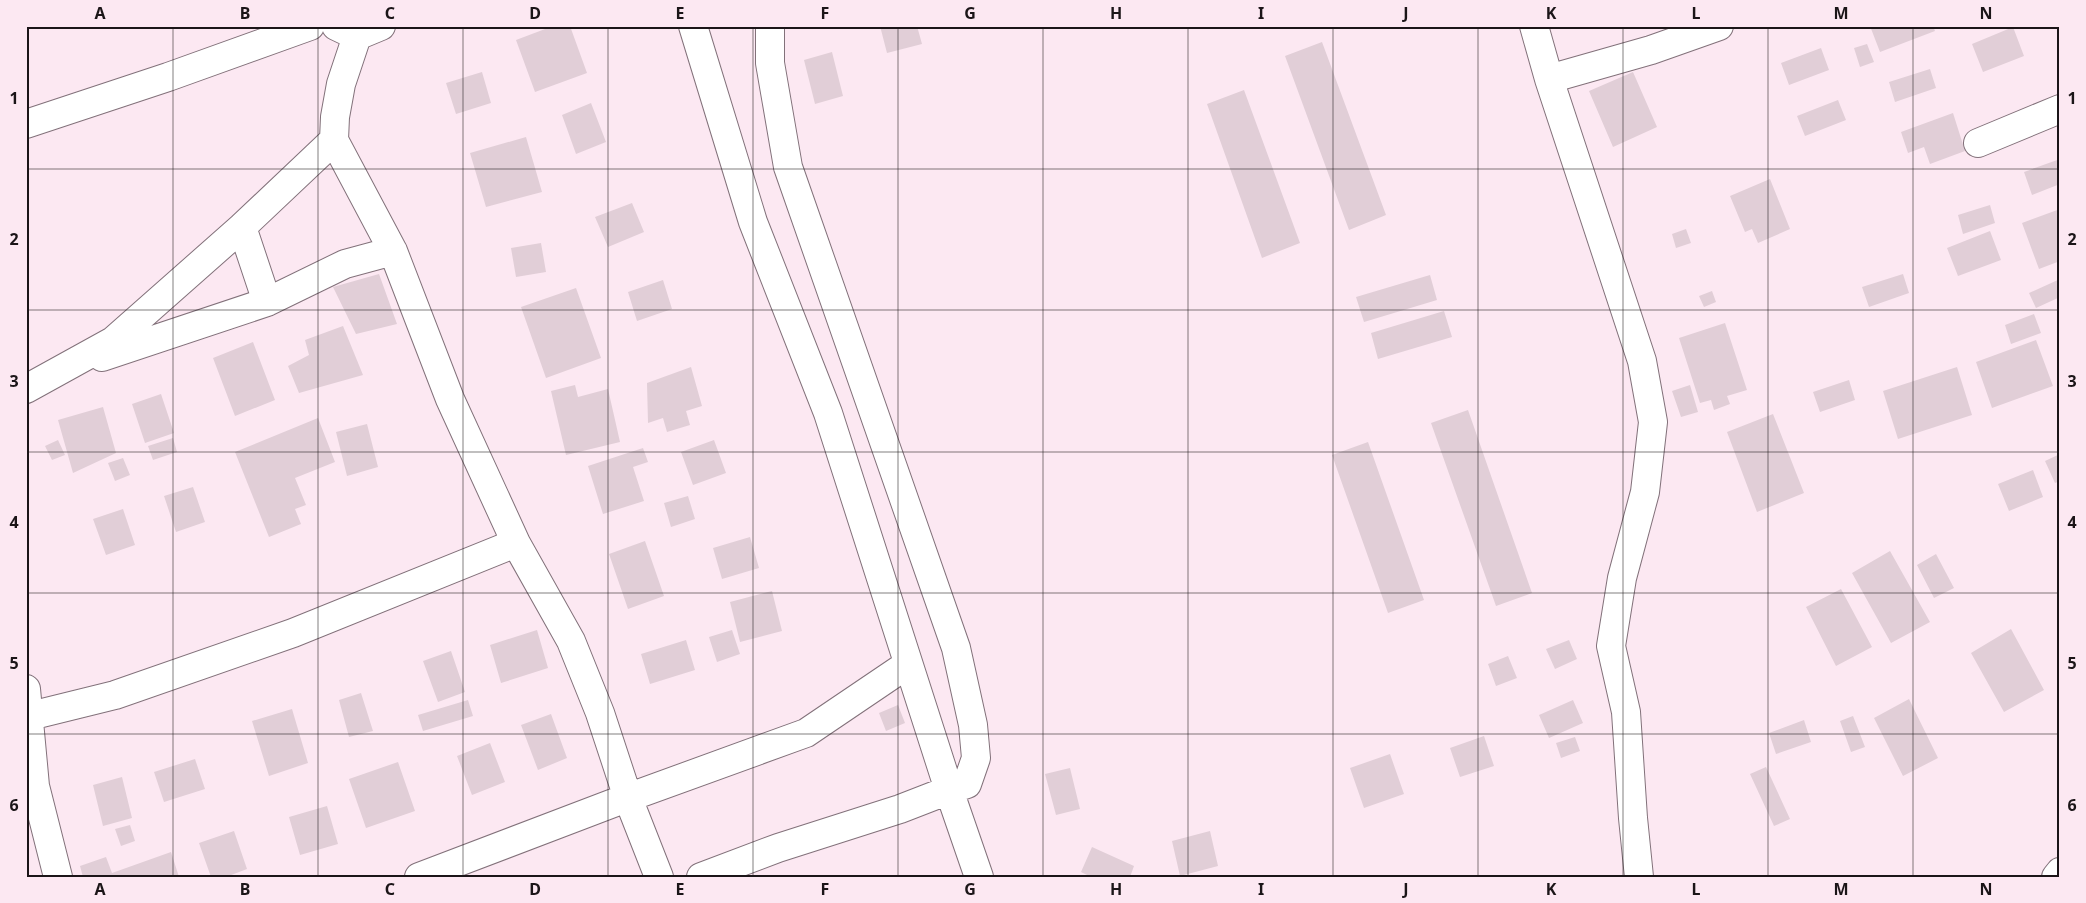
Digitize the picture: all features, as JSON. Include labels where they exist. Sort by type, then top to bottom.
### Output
[{"type":"street","points":[[26,124],[168,77],[310,26]]},
{"type":"street","points":[[693,26],[753,222],[828,413],[978,877]]},
{"type":"street","points":[[701,877],[778,848],[900,809],[967,784],[976,758],[973,724],[956,648],[788,167],[770,63],[770,26]]},
{"type":"street","points":[[1534,26],[1549,80],[1642,361],[1653,422],[1645,492],[1622,578],[1611,646],[1626,712],[1632,818],[1640,877]]},
{"type":"street","points":[[1549,80],[1651,50],[1719,26]]},
{"type":"street","points":[[358,30],[341,84],[335,117],[334,140],[393,251],[450,399],[516,543],[571,641],[600,713],[628,798],[659,877]]},
{"type":"street","points":[[1978,143],[2060,109]]},
{"type":"street","points":[[26,389],[113,341],[242,227],[334,140]]},
{"type":"street","points":[[242,227],[266,302]]},
{"type":"street","points":[[62,369],[266,302],[345,264],[393,251]]},
{"type":"street","points":[[30,716],[115,695],[292,633],[516,543]]},
{"type":"street","points":[[420,877],[806,733],[908,664]]},
{"type":"street","points":[[26,689],[35,786],[58,877]]},
{"type":"street","points":[[2056,877],[2060,872]]},
{"type":"building","points":[[553,26],[570,26],[587,73],[535,92],[516,40]]},
{"type":"building","points":[[880,26],[917,26],[922,44],[887,53]]},
{"type":"building","points":[[1870,26],[1933,26],[1935,31],[1880,52]]},
{"type":"building","points":[[2013,27],[2024,56],[1983,72],[1972,44]]},
{"type":"building","points":[[1322,42],[1386,215],[1349,230],[1285,56]]},
{"type":"building","points":[[1867,44],[1874,62],[1860,67],[1854,48]]},
{"type":"building","points":[[1821,48],[1829,70],[1789,85],[1781,63]]},
{"type":"building","points":[[832,52],[843,96],[815,104],[804,60]]},
{"type":"building","points":[[1930,69],[1936,88],[1895,102],[1889,82]]},
{"type":"building","points":[[482,72],[491,103],[456,114],[446,83]]},
{"type":"building","points":[[1633,72],[1657,127],[1613,147],[1589,91]]},
{"type":"building","points":[[1244,90],[1300,243],[1262,258],[1207,104]]},
{"type":"building","points":[[1838,100],[1846,120],[1805,136],[1797,116]]},
{"type":"building","points":[[591,103],[606,142],[576,154],[562,115]]},
{"type":"building","points":[[1953,113],[1965,151],[1930,164],[1924,147],[1908,153],[1901,132]]},
{"type":"building","points":[[526,137],[542,192],[486,207],[470,153]]},
{"type":"building","points":[[2060,159],[2060,184],[2032,195],[2024,172]]},
{"type":"building","points":[[1770,179],[1790,229],[1758,243],[1752,229],[1745,232],[1730,196]]},
{"type":"building","points":[[632,203],[644,232],[608,247],[595,217]]},
{"type":"building","points":[[1990,205],[1995,223],[1963,234],[1958,215]]},
{"type":"building","points":[[2060,209],[2060,261],[2039,269],[2022,223]]},
{"type":"building","points":[[1686,229],[1691,243],[1676,248],[1672,234]]},
{"type":"building","points":[[1990,231],[2001,260],[1958,276],[1947,248]]},
{"type":"building","points":[[541,243],[546,272],[516,277],[511,248]]},
{"type":"building","points":[[379,274],[397,324],[356,334],[333,287]]},
{"type":"building","points":[[1903,274],[1909,293],[1869,307],[1862,287]]},
{"type":"building","points":[[1430,275],[1437,300],[1364,322],[1356,297]]},
{"type":"building","points":[[2060,279],[2060,297],[2036,308],[2029,293]]},
{"type":"building","points":[[663,280],[672,309],[637,321],[628,292]]},
{"type":"building","points":[[576,288],[601,358],[546,378],[521,307]]},
{"type":"building","points":[[1712,291],[1716,302],[1704,307],[1699,296]]},
{"type":"building","points":[[1444,311],[1452,337],[1378,359],[1371,333]]},
{"type":"building","points":[[2034,314],[2041,333],[2011,344],[2005,325]]},
{"type":"building","points":[[1725,323],[1747,390],[1727,396],[1730,404],[1714,410],[1711,400],[1700,403],[1679,338]]},
{"type":"building","points":[[343,326],[363,375],[299,393],[288,366],[309,355],[305,340]]},
{"type":"building","points":[[2036,340],[2053,386],[1992,408],[1976,362]]},
{"type":"building","points":[[253,342],[275,400],[235,416],[213,358]]},
{"type":"building","points":[[691,367],[702,406],[686,411],[690,425],[667,432],[663,418],[648,423],[647,383]]},
{"type":"building","points":[[1957,367],[1972,415],[1898,439],[1883,391]]},
{"type":"building","points":[[1849,380],[1855,400],[1820,412],[1813,392]]},
{"type":"building","points":[[575,385],[578,397],[608,389],[620,442],[566,455],[551,391]]},
{"type":"building","points":[[1690,385],[1698,412],[1681,417],[1672,391]]},
{"type":"building","points":[[161,394],[174,433],[145,443],[132,404]]},
{"type":"building","points":[[103,407],[116,453],[73,473],[58,420]]},
{"type":"building","points":[[1468,410],[1532,593],[1496,606],[1431,423]]},
{"type":"building","points":[[1773,414],[1804,493],[1757,512],[1727,432]]},
{"type":"building","points":[[318,418],[335,462],[295,478],[306,505],[295,509],[301,524],[269,537],[235,452]]},
{"type":"building","points":[[367,424],[378,467],[347,476],[336,432]]},
{"type":"building","points":[[173,438],[177,452],[153,460],[148,446]]},
{"type":"building","points":[[58,440],[65,455],[52,460],[45,446]]},
{"type":"building","points":[[714,440],[726,473],[693,485],[681,452]]},
{"type":"building","points":[[1368,442],[1424,600],[1388,613],[1332,455]]},
{"type":"building","points":[[643,448],[648,462],[633,467],[644,501],[603,514],[588,466]]},
{"type":"building","points":[[2060,454],[2060,481],[2055,483],[2045,461]]},
{"type":"building","points":[[123,458],[130,475],[115,481],[108,463]]},
{"type":"building","points":[[2033,470],[2043,497],[2009,511],[1998,484]]},
{"type":"building","points":[[193,487],[205,522],[176,532],[164,496]]},
{"type":"building","points":[[688,496],[695,519],[671,527],[664,503]]},
{"type":"building","points":[[123,509],[135,545],[106,555],[93,519]]},
{"type":"building","points":[[750,537],[759,568],[722,579],[713,548]]},
{"type":"building","points":[[645,541],[664,596],[628,609],[609,554]]},
{"type":"building","points":[[1890,551],[1930,622],[1891,643],[1852,573]]},
{"type":"building","points":[[1936,554],[1954,588],[1934,598],[1917,565]]},
{"type":"building","points":[[1841,589],[1872,647],[1836,666],[1806,607]]},
{"type":"building","points":[[772,591],[782,631],[740,642],[730,602]]},
{"type":"building","points":[[2011,629],[2044,690],[2004,712],[1971,653]]},
{"type":"building","points":[[537,630],[548,668],[501,683],[490,645]]},
{"type":"building","points":[[732,630],[740,654],[717,662],[709,637]]},
{"type":"building","points":[[686,640],[695,670],[650,684],[641,654]]},
{"type":"building","points":[[1569,640],[1577,659],[1555,669],[1546,649]]},
{"type":"building","points":[[451,651],[465,692],[438,702],[423,661]]},
{"type":"building","points":[[1508,656],[1517,678],[1496,686],[1488,664]]},
{"type":"building","points":[[361,693],[373,731],[349,737],[339,700]]},
{"type":"building","points":[[1909,699],[1938,758],[1903,776],[1874,718]]},
{"type":"building","points":[[468,700],[473,716],[423,731],[418,715]]},
{"type":"building","points":[[1573,700],[1583,723],[1549,738],[1539,715]]},
{"type":"building","points":[[898,705],[905,723],[886,731],[879,713]]},
{"type":"building","points":[[292,709],[308,763],[269,776],[252,721]]},
{"type":"building","points":[[551,714],[567,758],[538,770],[521,725]]},
{"type":"building","points":[[1853,716],[1865,747],[1851,752],[1840,721]]},
{"type":"building","points":[[1804,720],[1811,742],[1776,754],[1769,733]]},
{"type":"building","points":[[1484,736],[1494,766],[1460,777],[1450,748]]},
{"type":"building","points":[[1575,737],[1580,751],[1561,758],[1556,743]]},
{"type":"building","points":[[490,743],[505,782],[472,795],[457,756]]},
{"type":"building","points":[[1390,754],[1404,794],[1364,808],[1350,768]]},
{"type":"building","points":[[195,759],[205,789],[164,802],[154,772]]},
{"type":"building","points":[[398,762],[415,811],[366,828],[349,779]]},
{"type":"building","points":[[1766,767],[1790,819],[1774,826],[1750,774]]},
{"type":"building","points":[[1070,768],[1080,809],[1056,815],[1045,774]]},
{"type":"building","points":[[122,777],[132,818],[103,826],[93,785]]},
{"type":"building","points":[[327,806],[338,844],[300,855],[289,817]]},
{"type":"building","points":[[130,825],[135,841],[121,846],[115,829]]},
{"type":"building","points":[[234,831],[247,869],[226,877],[211,877],[199,843]]},
{"type":"building","points":[[1210,831],[1218,866],[1180,876],[1172,841]]},
{"type":"building","points":[[1092,847],[1134,866],[1130,877],[1091,877],[1081,872]]},
{"type":"building","points":[[171,852],[179,877],[83,877],[80,866],[106,857],[112,873]]}]
